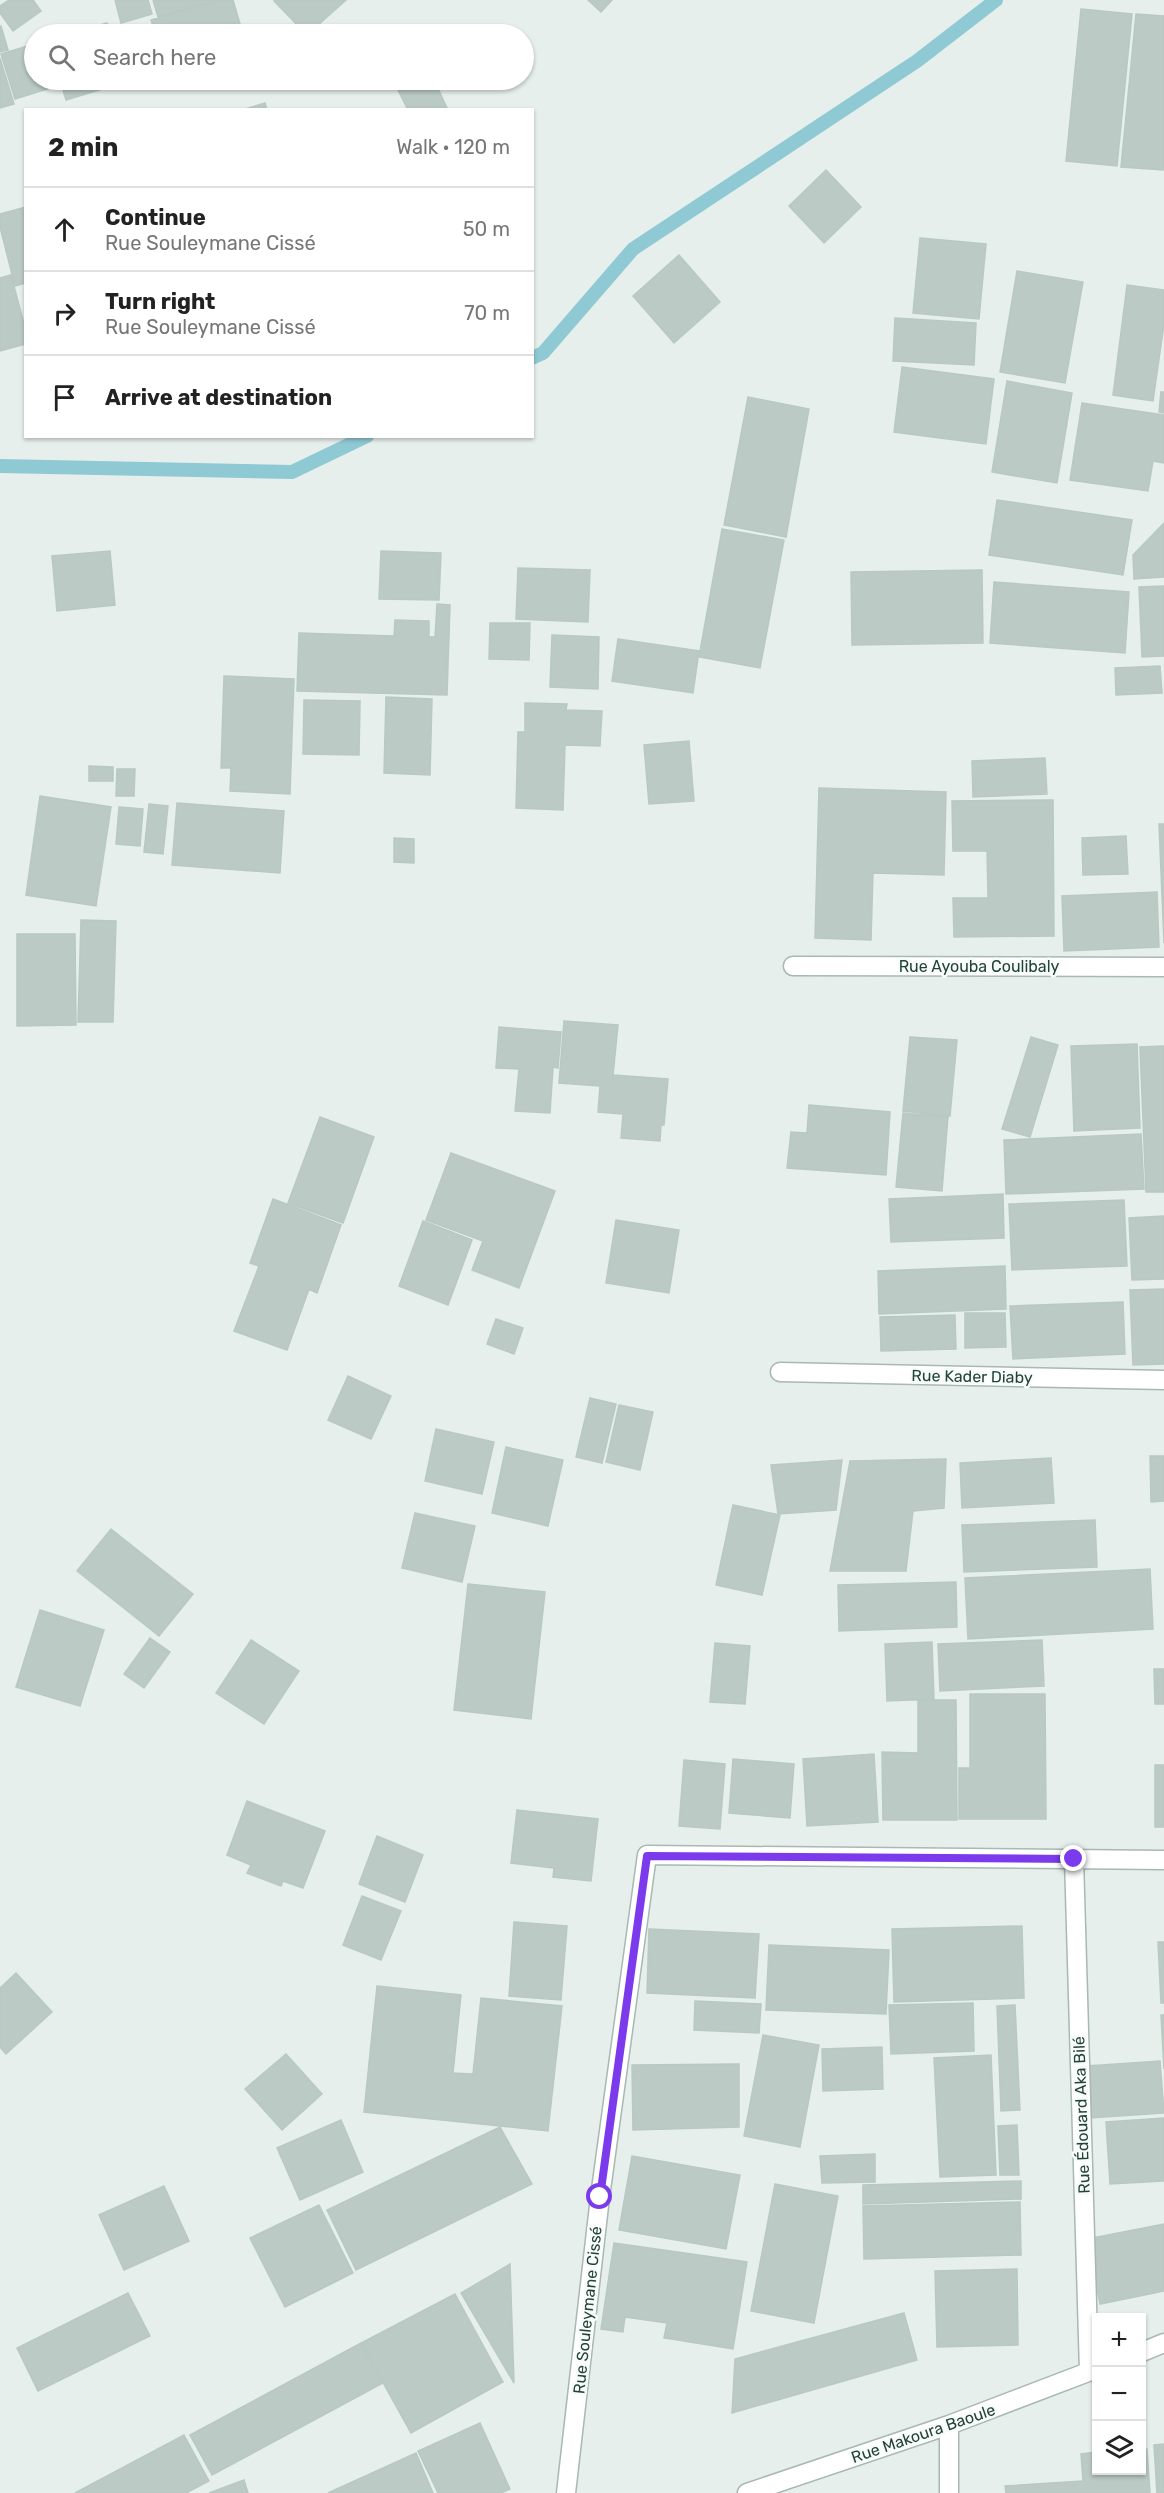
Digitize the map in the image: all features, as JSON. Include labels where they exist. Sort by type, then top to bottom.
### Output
[{"type":"street","name":"Rue Ayouba Coulibaly","points":[[793,966],[1164,967]]},
{"type":"street","name":"Rue Kader Diaby","points":[[780,1372],[1164,1380]]},
{"type":"street","name":"Rue Souleymane Cissé","points":[[566,2493],[601,2186],[647,1856],[1164,1860]]},
{"type":"street","name":"Rue Édouard Aka Bilé","points":[[1074,1859],[1093,2367]]},
{"type":"street","points":[[1146,2350],[1164,2343]]},
{"type":"street","name":"Rue Makoura Baoule","points":[[747,2493],[949,2425],[1092,2370]]},
{"type":"street","points":[[949,2425],[949,2493]]},
{"type":"building","points":[[9,0],[33,0],[41,11],[13,31],[0,13],[0,6]]},
{"type":"building","points":[[115,0],[148,0],[152,14],[121,23]]},
{"type":"building","points":[[153,0],[216,0],[216,1],[158,17]]},
{"type":"building","points":[[220,0],[233,0],[240,24],[152,24],[151,20]]},
{"type":"building","points":[[346,0],[319,24],[296,24],[274,1]]},
{"type":"building","points":[[588,0],[612,0],[601,12]]},
{"type":"building","points":[[1081,9],[1132,14],[1117,166],[1066,161]]},
{"type":"building","points":[[1136,14],[1164,16],[1164,170],[1121,167]]},
{"type":"building","points":[[0,27],[8,50],[0,52]]},
{"type":"building","points":[[24,47],[24,90],[44,90],[15,99],[1,54]]},
{"type":"building","points":[[0,58],[14,104],[0,108]]},
{"type":"building","points":[[63,90],[99,90],[66,100]]},
{"type":"building","points":[[398,90],[439,90],[447,108],[407,108]]},
{"type":"building","points":[[265,103],[266,108],[249,108]]},
{"type":"building","points":[[826,170],[861,207],[824,243],[789,206]]},
{"type":"building","points":[[24,208],[24,284],[15,286],[0,227],[0,214]]},
{"type":"building","points":[[920,238],[986,244],[979,319],[913,313]]},
{"type":"building","points":[[679,255],[720,302],[674,343],[633,296]]},
{"type":"building","points":[[1017,271],[1083,282],[1065,383],[1000,372]]},
{"type":"building","points":[[11,275],[24,324],[24,345],[0,351],[0,278]]},
{"type":"building","points":[[1127,285],[1164,290],[1164,324],[1153,401],[1113,395]]},
{"type":"building","points":[[895,318],[976,323],[974,365],[893,361]]},
{"type":"building","points":[[902,367],[994,379],[986,444],[894,432]]},
{"type":"building","points":[[1007,381],[1072,393],[1057,483],[992,472]]},
{"type":"building","points":[[1161,392],[1164,392],[1164,413],[1159,412]]},
{"type":"building","points":[[748,397],[809,409],[786,537],[724,525]]},
{"type":"building","points":[[1082,403],[1164,415],[1164,463],[1153,461],[1148,491],[1070,480]]},
{"type":"building","points":[[997,500],[1132,520],[1123,575],[989,555]]},
{"type":"building","points":[[1164,523],[1164,577],[1134,579],[1133,555]]},
{"type":"building","points":[[722,529],[784,540],[760,668],[699,657]]},
{"type":"building","points":[[110,551],[115,605],[57,611],[52,556]]},
{"type":"building","points":[[381,551],[441,553],[439,600],[379,599]]},
{"type":"building","points":[[518,568],[590,570],[588,622],[516,619]]},
{"type":"building","points":[[982,570],[983,643],[852,645],[851,572]]},
{"type":"building","points":[[994,582],[1129,592],[1125,653],[990,643]]},
{"type":"building","points":[[1164,586],[1164,656],[1142,657],[1139,587]]},
{"type":"building","points":[[437,604],[450,605],[447,695],[297,691],[299,633],[394,636],[395,620],[429,621],[429,637],[435,637]]},
{"type":"building","points":[[490,623],[530,623],[529,660],[489,659]]},
{"type":"building","points":[[552,635],[599,637],[598,689],[550,687]]},
{"type":"building","points":[[618,639],[699,651],[693,693],[612,681]]},
{"type":"building","points":[[1160,666],[1162,693],[1116,695],[1115,668]]},
{"type":"building","points":[[224,676],[294,679],[290,794],[230,791],[231,768],[221,768]]},
{"type":"building","points":[[386,697],[432,699],[430,775],[384,773]]},
{"type":"building","points":[[304,700],[360,701],[359,755],[303,754]]},
{"type":"building","points":[[525,703],[567,704],[566,710],[602,711],[600,746],[565,745],[563,810],[516,808],[518,732],[525,732]]},
{"type":"building","points":[[689,741],[694,801],[649,804],[644,745]]},
{"type":"building","points":[[1045,758],[1047,794],[973,797],[972,761]]},
{"type":"building","points":[[89,766],[113,767],[113,781],[89,781]]},
{"type":"building","points":[[117,769],[135,769],[134,796],[116,796]]},
{"type":"building","points":[[819,788],[946,792],[944,875],[873,873],[871,940],[815,938]]},
{"type":"building","points":[[40,796],[111,807],[96,906],[26,895]]},
{"type":"building","points":[[1053,800],[1054,936],[954,937],[953,898],[988,898],[987,851],[953,851],[952,801]]},
{"type":"building","points":[[177,803],[284,811],[280,873],[172,865]]},
{"type":"building","points":[[149,804],[168,806],[163,854],[144,852]]},
{"type":"building","points":[[119,807],[143,809],[140,846],[116,844]]},
{"type":"building","points":[[1159,824],[1164,824],[1164,943]]},
{"type":"building","points":[[1126,836],[1128,874],[1083,875],[1082,838]]},
{"type":"building","points":[[394,838],[414,839],[414,863],[394,862]]},
{"type":"building","points":[[1157,892],[1159,947],[1064,951],[1062,896]]},
{"type":"building","points":[[81,920],[116,921],[113,1022],[78,1022]]},
{"type":"building","points":[[17,934],[75,934],[76,1025],[17,1026]]},
{"type":"building","points":[[564,1021],[618,1025],[613,1075],[668,1079],[664,1125],[661,1125],[660,1141],[621,1138],[623,1114],[598,1112],[600,1086],[559,1083]]},
{"type":"building","points":[[499,1027],[561,1032],[558,1068],[553,1067],[550,1113],[515,1111],[519,1069],[496,1068]]},
{"type":"building","points":[[910,1037],[957,1040],[950,1116],[903,1111]]},
{"type":"building","points":[[1031,1037],[1058,1045],[1030,1137],[1002,1129]]},
{"type":"building","points":[[1137,1044],[1140,1128],[1074,1131],[1071,1046]]},
{"type":"building","points":[[1164,1046],[1164,1192],[1146,1192],[1140,1047]]},
{"type":"building","points":[[809,1105],[890,1112],[886,1175],[787,1168],[791,1132],[807,1133]]},
{"type":"building","points":[[903,1113],[948,1117],[942,1191],[896,1187]]},
{"type":"building","points":[[320,1117],[374,1137],[343,1223],[288,1203]]},
{"type":"building","points":[[1141,1134],[1144,1189],[1006,1194],[1004,1140]]},
{"type":"building","points":[[451,1153],[555,1191],[519,1288],[472,1270],[483,1241],[426,1220]]},
{"type":"building","points":[[1003,1194],[1004,1238],[891,1242],[889,1199]]},
{"type":"building","points":[[273,1199],[341,1225],[317,1293],[309,1289],[287,1350],[234,1331],[259,1266],[250,1263]]},
{"type":"building","points":[[1124,1200],[1127,1266],[1012,1270],[1009,1204]]},
{"type":"building","points":[[1164,1216],[1164,1279],[1132,1280],[1129,1218]]},
{"type":"building","points":[[616,1220],[679,1230],[669,1293],[606,1283]]},
{"type":"building","points":[[423,1221],[472,1240],[448,1305],[399,1286]]},
{"type":"building","points":[[1005,1266],[1006,1309],[879,1314],[878,1271]]},
{"type":"building","points":[[1164,1289],[1164,1364],[1133,1365],[1130,1290]]},
{"type":"building","points":[[1123,1302],[1125,1354],[1013,1359],[1010,1306]]},
{"type":"building","points":[[965,1313],[1005,1313],[1006,1347],[965,1348]]},
{"type":"building","points":[[955,1315],[956,1349],[881,1351],[880,1317]]},
{"type":"building","points":[[496,1319],[523,1328],[514,1354],[487,1344]]},
{"type":"building","points":[[348,1376],[391,1396],[371,1439],[328,1420]]},
{"type":"building","points":[[590,1398],[616,1404],[602,1463],[576,1457]]},
{"type":"building","points":[[619,1405],[653,1412],[640,1470],[606,1462]]},
{"type":"building","points":[[436,1429],[494,1442],[482,1494],[425,1481]]},
{"type":"building","points":[[506,1447],[563,1460],[548,1526],[492,1513]]},
{"type":"building","points":[[1150,1456],[1164,1456],[1164,1501],[1151,1502]]},
{"type":"building","points":[[1051,1458],[1054,1503],[962,1508],[960,1463]]},
{"type":"building","points":[[946,1459],[944,1508],[913,1511],[906,1571],[830,1571],[850,1461]]},
{"type":"building","points":[[842,1460],[836,1510],[778,1514],[771,1465]]},
{"type":"building","points":[[733,1505],[780,1515],[762,1595],[716,1585]]},
{"type":"building","points":[[415,1513],[475,1526],[462,1582],[402,1568]]},
{"type":"building","points":[[1095,1520],[1097,1567],[964,1572],[962,1525]]},
{"type":"building","points":[[111,1529],[193,1594],[159,1636],[77,1571]]},
{"type":"building","points":[[1150,1569],[1153,1629],[968,1639],[965,1578]]},
{"type":"building","points":[[956,1582],[957,1627],[839,1631],[838,1585]]},
{"type":"building","points":[[468,1584],[545,1592],[531,1719],[454,1710]]},
{"type":"building","points":[[40,1610],[104,1630],[80,1706],[16,1687]]},
{"type":"building","points":[[150,1638],[170,1652],[144,1688],[124,1674]]},
{"type":"building","points":[[251,1640],[299,1671],[264,1724],[216,1693]]},
{"type":"building","points":[[1042,1640],[1044,1686],[940,1691],[938,1644]]},
{"type":"building","points":[[932,1642],[934,1699],[887,1701],[885,1644]]},
{"type":"building","points":[[715,1643],[750,1646],[745,1704],[710,1702]]},
{"type":"building","points":[[1154,1669],[1164,1669],[1164,1704],[1155,1704]]},
{"type":"building","points":[[970,1694],[1045,1694],[1046,1819],[959,1819],[959,1768],[970,1768]]},
{"type":"building","points":[[918,1700],[956,1700],[957,1820],[883,1820],[882,1752],[918,1753]]},
{"type":"building","points":[[874,1754],[878,1822],[807,1826],[803,1759]]},
{"type":"building","points":[[733,1759],[794,1764],[790,1818],[729,1813]]},
{"type":"building","points":[[684,1760],[725,1764],[720,1829],[679,1826]]},
{"type":"building","points":[[1155,1765],[1164,1765],[1164,1827],[1155,1827]]},
{"type":"building","points":[[247,1801],[325,1831],[303,1888],[283,1881],[281,1886],[247,1873],[251,1865],[227,1855]]},
{"type":"building","points":[[517,1810],[598,1819],[591,1881],[553,1877],[554,1868],[511,1863]]},
{"type":"building","points":[[377,1836],[423,1855],[405,1902],[359,1884]]},
{"type":"building","points":[[362,1896],[401,1911],[381,1960],[343,1945]]},
{"type":"building","points":[[514,1922],[567,1926],[561,2000],[509,1996]]},
{"type":"building","points":[[1022,1926],[1024,1998],[894,2002],[892,1929]]},
{"type":"building","points":[[649,1929],[759,1934],[755,1998],[647,1993]]},
{"type":"building","points":[[1158,1942],[1164,1942],[1164,2003],[1161,2003]]},
{"type":"building","points":[[769,1945],[889,1950],[886,2014],[766,2010]]},
{"type":"building","points":[[16,1973],[52,2012],[6,2054],[0,2047],[0,1988]]},
{"type":"building","points":[[377,1986],[461,1995],[453,2073],[473,2074],[481,1998],[562,2006],[548,2131],[364,2112]]},
{"type":"building","points":[[695,2001],[761,2004],[759,2033],[694,2030]]},
{"type":"building","points":[[973,2003],[974,2051],[891,2054],[889,2005]]},
{"type":"building","points":[[1015,2005],[1020,2110],[1001,2111],[997,2006]]},
{"type":"building","points":[[1161,2015],[1164,2015],[1164,2069]]},
{"type":"building","points":[[763,2035],[819,2045],[800,2147],[744,2136]]},
{"type":"building","points":[[882,2047],[883,2089],[823,2091],[822,2049]]},
{"type":"building","points":[[286,2054],[322,2094],[282,2130],[245,2089]]},
{"type":"building","points":[[991,2055],[996,2175],[940,2177],[934,2058]]},
{"type":"building","points":[[1160,2061],[1164,2113],[1090,2118],[1087,2066]]},
{"type":"building","points":[[739,2064],[739,2127],[633,2130],[632,2065]]},
{"type":"building","points":[[1164,2118],[1164,2181],[1110,2184],[1106,2122]]},
{"type":"building","points":[[341,2120],[363,2172],[300,2200],[277,2148]]},
{"type":"building","points":[[1017,2125],[1019,2175],[1000,2175],[998,2126]]},
{"type":"building","points":[[500,2127],[532,2184],[356,2270],[327,2210]]},
{"type":"building","points":[[875,2154],[875,2182],[822,2183],[820,2156]]},
{"type":"building","points":[[632,2156],[740,2175],[726,2249],[619,2230]]},
{"type":"building","points":[[1021,2181],[1021,2199],[863,2204],[863,2185]]},
{"type":"building","points":[[775,2184],[838,2196],[814,2323],[751,2311]]},
{"type":"building","points":[[164,2186],[189,2241],[124,2270],[99,2215]]},
{"type":"building","points":[[1020,2202],[1021,2255],[864,2259],[863,2206]]},
{"type":"building","points":[[319,2205],[353,2273],[285,2307],[250,2238]]},
{"type":"building","points":[[1164,2224],[1164,2291],[1100,2304],[1087,2239]]},
{"type":"building","points":[[614,2243],[747,2262],[733,2349],[664,2338],[667,2323],[625,2317],[623,2332],[601,2329]]},
{"type":"building","points":[[510,2264],[514,2383],[461,2293]]},
{"type":"building","points":[[1017,2269],[1018,2345],[937,2347],[935,2271]]},
{"type":"building","points":[[128,2293],[150,2336],[38,2391],[17,2348]]},
{"type":"building","points":[[455,2294],[503,2382],[411,2433],[361,2343]]},
{"type":"building","points":[[904,2313],[917,2360],[732,2413],[735,2359]]},
{"type":"building","points":[[361,2343],[383,2383],[212,2475],[190,2435]]},
{"type":"building","points":[[480,2423],[510,2489],[501,2493],[438,2493],[418,2451]]},
{"type":"building","points":[[184,2435],[209,2481],[186,2493],[75,2493]]},
{"type":"building","points":[[1164,2444],[1164,2493],[1157,2493],[1154,2445]]},
{"type":"building","points":[[1147,2449],[1150,2493],[1006,2493],[1005,2486],[1083,2481],[1081,2454],[1092,2453],[1092,2475],[1146,2475]]},
{"type":"building","points":[[416,2453],[433,2493],[328,2493]]},
{"type":"building","points":[[244,2480],[248,2493],[209,2493]]},
{"type":"waterway","points":[[534,357],[543,353],[633,249],[917,61],[996,0]]},
{"type":"waterway","points":[[0,466],[292,472],[363,438]]},
{"type":"route","points":[[600,2197],[647,1856],[1074,1859]]}]
